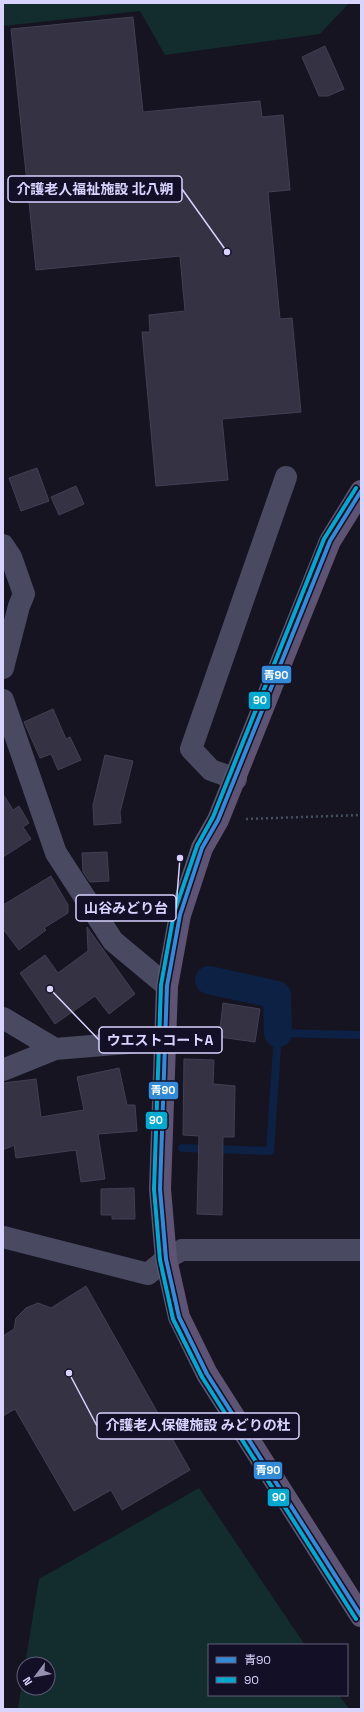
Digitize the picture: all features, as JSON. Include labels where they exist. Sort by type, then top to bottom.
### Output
[{"type":"main road","points":[[361,491],[330,541],[236,779],[218,820],[202,848],[180,915],[167,986],[160,1189],[166,1259],[180,1317],[207,1374],[361,1616]]},
{"type":"street","points":[[236,779],[211,770],[191,749],[286,477]]},
{"type":"street","points":[[3,545],[11,557],[24,594],[19,606],[3,668]]},
{"type":"street","points":[[3,700],[56,853],[112,941],[167,986]]},
{"type":"street","points":[[3,1018],[55,1049]]},
{"type":"street","points":[[3,1070],[55,1049],[164,1040]]},
{"type":"street","points":[[3,1237],[148,1274],[166,1259],[182,1250],[361,1250]]},
{"type":"path","points":[[218,820],[361,815]]},
{"type":"green space","points":[[3,3],[349,3],[320,34],[165,55],[140,11],[3,26]]},
{"type":"green space","points":[[199,1488],[304,1644],[208,1644],[208,1696],[340,1696],[349,1709],[18,1709],[20,1696],[56,1696],[56,1656],[26,1656],[39,1579]]},
{"type":"building","points":[[133,17],[143,112],[260,101],[262,117],[283,115],[290,190],[268,192],[280,319],[292,318],[301,412],[222,419],[228,480],[156,486],[142,332],[150,332],[149,315],[185,311],[180,256],[36,270],[11,29]]},
{"type":"building","points":[[325,46],[344,89],[328,96],[319,96],[302,57]]},
{"type":"building","points":[[37,468],[49,501],[21,511],[9,478]]},
{"type":"building","points":[[76,486],[84,504],[59,515],[51,497]]},
{"type":"building","points":[[53,709],[66,739],[70,737],[81,760],[58,770],[51,754],[40,758],[24,722]]},
{"type":"building","points":[[105,755],[133,761],[120,812],[121,823],[94,825],[93,805]]},
{"type":"building","points":[[3,794],[13,810],[19,806],[29,823],[23,827],[31,839],[3,857]]},
{"type":"building","points":[[107,852],[109,881],[90,882],[83,872],[82,853]]},
{"type":"building","points":[[51,876],[68,905],[68,913],[44,928],[46,930],[19,950],[3,929],[3,905]]},
{"type":"building","points":[[87,927],[135,994],[109,1014],[95,996],[55,1024],[20,973],[45,955],[58,973],[88,951]]},
{"type":"building","points":[[223,1003],[260,1009],[255,1042],[219,1037]]},
{"type":"building","points":[[184,1059],[214,1060],[213,1084],[235,1086],[234,1137],[223,1137],[222,1215],[197,1214],[199,1136],[183,1135]]},
{"type":"building","points":[[119,1068],[127,1105],[135,1105],[137,1131],[98,1134],[105,1179],[81,1182],[76,1150],[16,1158],[14,1145],[3,1150],[3,1083],[36,1079],[41,1117],[84,1110],[77,1077]]},
{"type":"building","points":[[134,1188],[135,1219],[112,1219],[112,1215],[101,1215],[101,1189]]},
{"type":"building","points":[[86,1286],[190,1470],[122,1510],[111,1490],[74,1511],[15,1409],[3,1416],[3,1336],[14,1329],[16,1318],[26,1308],[38,1303],[51,1308]]},
{"type":"waterway","points":[[209,980],[277,995],[278,1033]]},
{"type":"waterway","points":[[182,1148],[270,1151],[278,1033],[361,1035]]},
{"type":"transit line","name":"90","points":[[356,488],[324,539],[213,817],[197,846],[174,913],[161,985],[154,1189],[160,1260],[173,1319],[202,1377],[356,1619]]},
{"type":"transit line","name":"青90","points":[[361,491],[330,541],[218,820],[202,848],[180,915],[167,986],[160,1189],[166,1259],[179,1317],[207,1374],[361,1616]]},
{"type":"place","name":"介護老人福祉施設 北八朔","points":[[227,252]]},
{"type":"place","name":"山谷みどり台","points":[[180,858]]},
{"type":"place","name":"ウエストコートA","points":[[50,989]]},
{"type":"place","name":"介護老人保健施設 みどりの杜","points":[[69,1373]]}]
